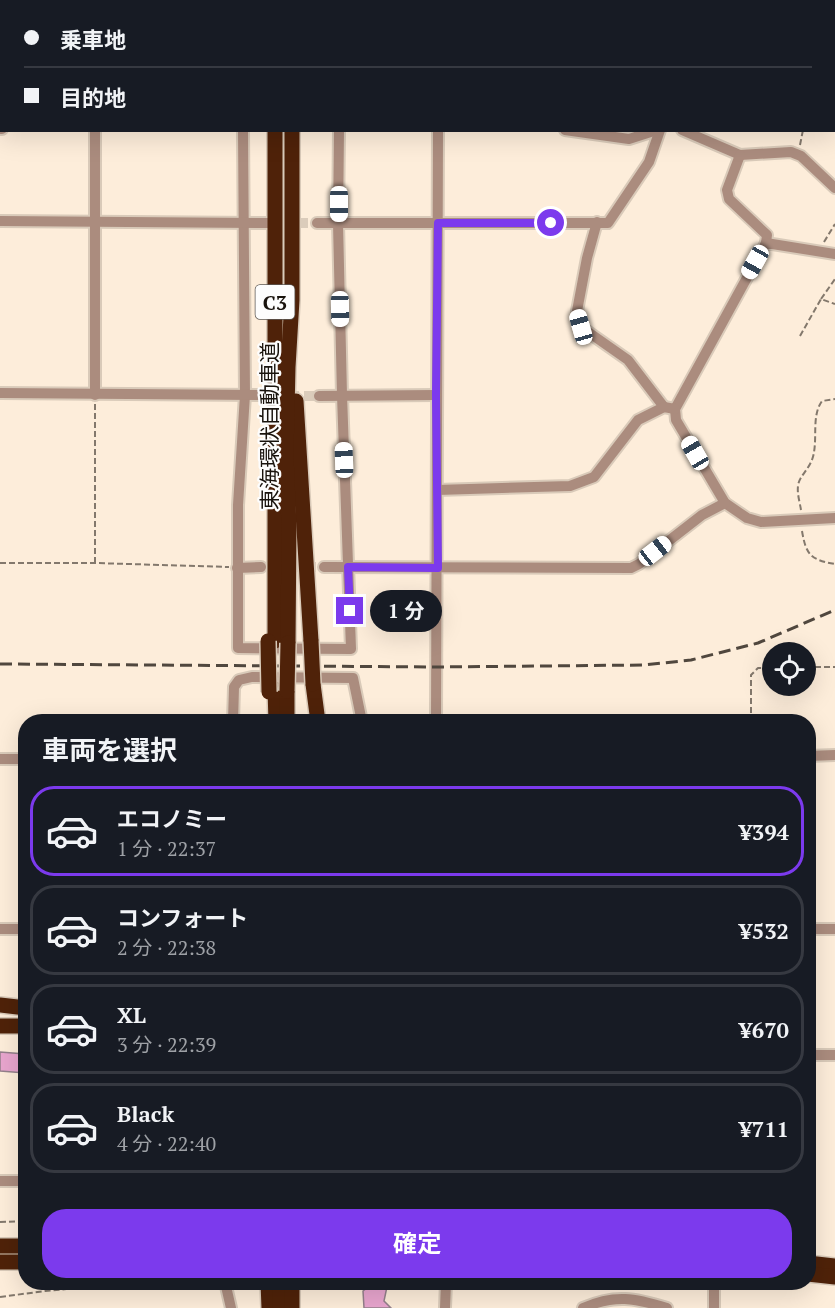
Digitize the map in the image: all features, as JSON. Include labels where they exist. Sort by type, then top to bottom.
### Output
[{"type":"highway","name":"東海環状自動車道","points":[[275,132],[276,714]]},
{"type":"highway","name":"東海環状自動車道","points":[[277,642],[289,526],[286,433],[292,300],[292,132]]},
{"type":"highway","points":[[292,300],[313,684],[317,714]]},
{"type":"highway","name":"東海環状自動車道","points":[[277,691],[284,714]]},
{"type":"highway","points":[[270,714],[277,691]]},
{"type":"highway","points":[[0,1005],[18,1007]]},
{"type":"highway","points":[[0,1026],[18,1026]]},
{"type":"highway","points":[[0,1246],[18,1246]]},
{"type":"highway","points":[[0,1262],[18,1262]]},
{"type":"highway","points":[[816,1264],[835,1266]]},
{"type":"highway","points":[[816,1275],[835,1277]]},
{"type":"highway","points":[[268,1290],[269,1308]]},
{"type":"highway","points":[[280,1290],[280,1308]]},
{"type":"highway","points":[[290,1290],[290,1308]]},
{"type":"street","points":[[95,132],[95,395]]},
{"type":"street","points":[[243,132],[245,395],[238,505],[238,648],[351,649],[342,395],[339,132]]},
{"type":"street","points":[[436,714],[438,132]]},
{"type":"street","points":[[579,132],[629,139],[652,132]]},
{"type":"street","points":[[317,223],[608,223],[649,162],[657,132]]},
{"type":"street","points":[[687,132],[740,155],[791,152],[798,155],[835,188]]},
{"type":"street","points":[[437,490],[570,486],[594,477],[638,420],[670,408],[766,243],[767,235],[729,199],[727,190],[740,155]]},
{"type":"street","points":[[0,221],[268,224]]},
{"type":"street","points":[[597,222],[587,258],[577,311],[581,327],[628,360],[670,408],[724,503],[747,518],[761,522],[835,518]]},
{"type":"street","points":[[766,243],[835,254]]},
{"type":"street","points":[[0,393],[268,395]]},
{"type":"street","points":[[319,396],[436,395]]},
{"type":"street","points":[[324,567],[631,568],[702,514],[724,503]]},
{"type":"street","points":[[237,568],[261,567]]},
{"type":"street","points":[[233,714],[234,687],[239,680],[252,677],[353,678],[360,714]]},
{"type":"street","points":[[816,756],[835,755]]},
{"type":"street","points":[[0,759],[18,759]]},
{"type":"street","points":[[0,929],[18,929]]},
{"type":"street","points":[[816,929],[835,929]]},
{"type":"street","points":[[816,1055],[835,1055]]},
{"type":"street","points":[[0,1181],[18,1181]]},
{"type":"street","points":[[227,1290],[231,1308]]},
{"type":"street","points":[[445,1308],[446,1290]]},
{"type":"street","points":[[714,1290],[714,1308]]},
{"type":"street","points":[[583,1308],[606,1299],[627,1298],[641,1299],[667,1308]]},
{"type":"path","points":[[798,155],[803,132]]},
{"type":"path","points":[[819,251],[835,224]]},
{"type":"path","points":[[800,336],[835,279]]},
{"type":"path","points":[[821,299],[835,304]]},
{"type":"path","points":[[95,395],[95,563]]},
{"type":"path","points":[[835,399],[822,400],[817,408],[814,453],[811,465],[800,480],[798,487],[804,544],[812,557],[835,564]]},
{"type":"path","points":[[0,563],[95,563],[237,568]]},
{"type":"path","points":[[816,667],[835,667]]},
{"type":"path","points":[[751,714],[751,675],[758,668],[762,668]]},
{"type":"path","points":[[0,1222],[18,1221]]},
{"type":"path","points":[[0,1298],[56,1290]]},
{"type":"building","points":[[0,1052],[18,1053],[18,1072],[0,1071]]},
{"type":"building","points":[[386,1290],[384,1301],[391,1308],[364,1308],[363,1291]]},
{"type":"tunnel","points":[[268,223],[317,223]]},
{"type":"tunnel","points":[[289,396],[319,396]]},
{"type":"tunnel","points":[[261,567],[324,567]]},
{"type":"railway","points":[[0,664],[437,667],[644,665],[691,660],[758,643],[835,610]]},
{"type":"route","points":[[350,611],[348,567],[438,568],[436,395],[438,223],[551,223]]}]
